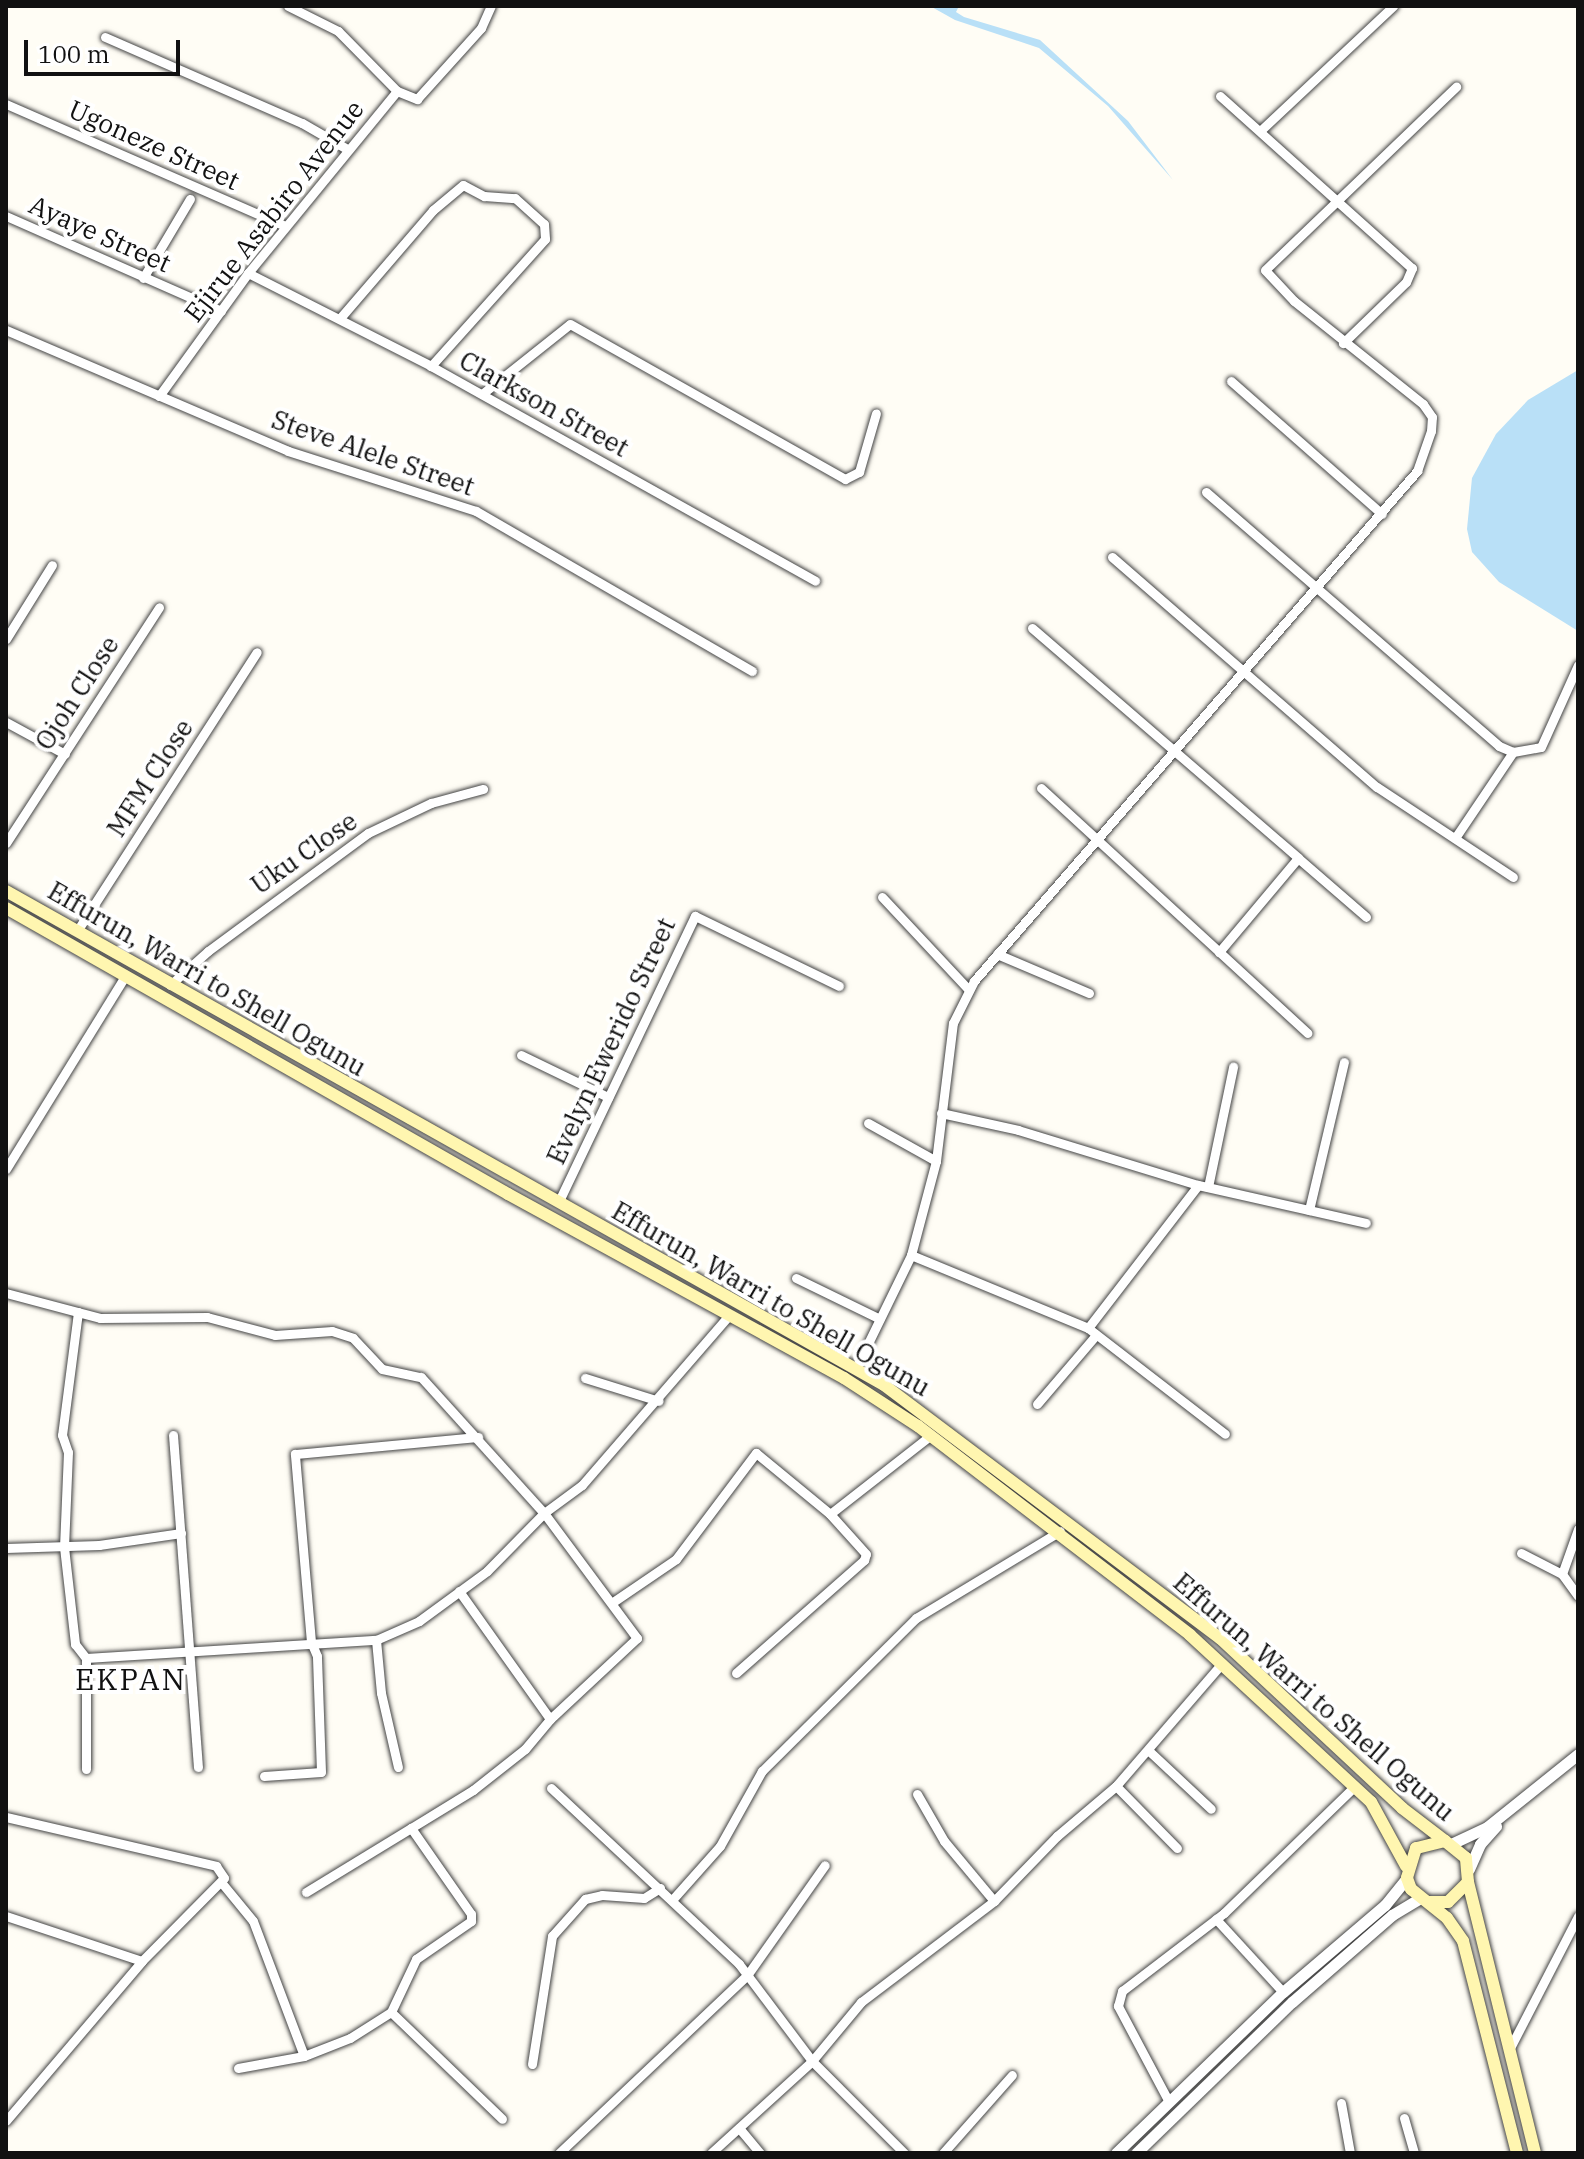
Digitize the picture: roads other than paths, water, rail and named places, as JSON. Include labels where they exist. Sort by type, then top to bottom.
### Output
[{"type":"main road","name":"Effurun, Warri to Shell Ogunu","points":[[6,891],[79,928],[170,985],[856,1368],[1098,1542],[1220,1638],[1410,1816],[1448,1842]]},
{"type":"main road","name":"Effurun, Warri to Shell Ogunu","points":[[6,908],[508,1194],[844,1378],[930,1436],[1060,1531],[1222,1663],[1355,1786],[1388,1825],[1406,1872]]},
{"type":"main road","points":[[508,1194],[516,1178]]},
{"type":"main road","points":[[1517,2153],[1463,1941],[1424,1900],[1406,1872],[1416,1848],[1448,1842],[1468,1875],[1535,2153]]},
{"type":"main road","points":[[1424,1900],[1448,1902],[1468,1875]]},
{"type":"street","points":[[288,6],[338,31],[397,91]]},
{"type":"street","points":[[1260,131],[1393,6]]},
{"type":"street","name":"Ejirue Asabiro Avenue","points":[[159,396],[248,273],[347,149],[397,91],[417,99],[425,93],[481,28],[487,7]]},
{"type":"street","points":[[105,37],[302,123],[347,149]]},
{"type":"street","points":[[856,1368],[911,1255],[936,1161],[953,1023],[969,990],[1417,471],[1432,417],[1423,404],[1343,343],[1265,275],[1268,262],[1456,87]]},
{"type":"street","points":[[1220,96],[1336,197],[1412,272],[1343,343]]},
{"type":"street","name":"Ugoneze Street","points":[[6,104],[285,226]]},
{"type":"street","points":[[341,317],[433,210],[463,185],[484,196],[515,198],[544,224],[545,239],[431,366]]},
{"type":"street","points":[[143,278],[190,199]]},
{"type":"street","name":"Ayaye Street","points":[[6,216],[221,311]]},
{"type":"street","name":"Clarkson Street","points":[[248,273],[341,317],[815,581]]},
{"type":"street","points":[[482,394],[570,324],[845,479],[859,472],[876,413]]},
{"type":"street","name":"Steve Alele Street","points":[[6,330],[343,472],[476,511],[752,671]]},
{"type":"street","points":[[1231,381],[1382,514]]},
{"type":"street","points":[[1206,492],[1427,688],[1513,752]]},
{"type":"street","points":[[1112,557],[1247,670],[1377,787],[1513,877]]},
{"type":"street","points":[[6,639],[52,565]]},
{"type":"street","name":"Ojoh Close","points":[[6,843],[159,607]]},
{"type":"street","points":[[1032,628],[1366,917]]},
{"type":"street","name":"MFM Close","points":[[79,928],[257,652]]},
{"type":"street","points":[[1455,838],[1513,752],[1541,747],[1578,665]]},
{"type":"street","points":[[6,722],[65,754]]},
{"type":"street","points":[[1041,788],[1307,1033]]},
{"type":"street","name":"Uku Close","points":[[170,985],[220,941],[368,833],[431,803],[483,789]]},
{"type":"street","points":[[1219,952],[1298,858]]},
{"type":"street","points":[[882,897],[969,990]]},
{"type":"street","name":"Evelyn Ewerido Street","points":[[559,1201],[695,916],[839,986]]},
{"type":"street","points":[[997,954],[1089,993]]},
{"type":"street","points":[[6,1169],[126,975]]},
{"type":"street","points":[[521,1055],[608,1097]]},
{"type":"street","points":[[1309,1210],[1344,1062]]},
{"type":"street","points":[[1037,1404],[1203,1186],[1233,1067]]},
{"type":"street","points":[[941,1113],[1018,1130],[1203,1186],[1366,1223]]},
{"type":"street","points":[[868,1123],[936,1161]]},
{"type":"street","points":[[911,1255],[1092,1332],[1225,1434]]},
{"type":"street","points":[[796,1278],[880,1319]]},
{"type":"street","points":[[6,1293],[100,1318],[207,1317],[275,1335],[342,1333],[382,1369],[421,1377],[544,1513],[637,1638],[550,1719],[525,1749],[473,1790],[306,1892]]},
{"type":"street","points":[[78,1312],[62,1435],[68,1452],[64,1547],[75,1644],[86,1658],[86,1769]]},
{"type":"street","points":[[86,1658],[376,1640],[419,1621],[459,1591],[544,1513],[582,1485],[659,1401],[729,1315]]},
{"type":"street","points":[[585,1378],[659,1401]]},
{"type":"street","points":[[173,1435],[192,1652],[198,1767]]},
{"type":"street","points":[[830,1514],[930,1436]]},
{"type":"street","points":[[264,1776],[321,1772],[317,1656],[311,1642],[295,1454],[478,1437]]},
{"type":"street","points":[[613,1602],[676,1559],[756,1453],[830,1514],[866,1554],[864,1560],[736,1673]]},
{"type":"street","points":[[1562,1574],[1578,1529]]},
{"type":"street","points":[[672,1900],[720,1846],[762,1771],[916,1618],[1060,1531]]},
{"type":"street","points":[[6,1548],[64,1547],[181,1533]]},
{"type":"street","points":[[1521,1553],[1562,1574],[1578,1596]]},
{"type":"street","points":[[459,1591],[550,1719]]},
{"type":"street","points":[[376,1640],[381,1693],[398,1767]]},
{"type":"street","points":[[711,2153],[812,2061],[861,2002],[994,1901],[1057,1836],[1116,1786],[1222,1663]]},
{"type":"street","points":[[1148,1750],[1211,1809]]},
{"type":"street","points":[[1468,1875],[1480,1844],[1505,1814],[1578,1754]]},
{"type":"street","points":[[1116,1786],[1177,1848]]},
{"type":"street","points":[[1169,2102],[1119,1998],[1216,1919],[1355,1786]]},
{"type":"street","points":[[551,1788],[748,1974],[812,2061],[904,2153]]},
{"type":"street","points":[[917,1794],[944,1841],[994,1901]]},
{"type":"street","points":[[1448,1842],[1505,1814]]},
{"type":"street","points":[[6,1817],[216,1866],[223,1874],[221,1882],[142,1961],[6,2121]]},
{"type":"street","points":[[238,2068],[304,2056],[350,2038],[391,2012],[416,1959],[465,1927],[471,1914],[411,1828]]},
{"type":"street","points":[[559,2153],[748,1974],[825,1865]]},
{"type":"street","points":[[1136,2153],[1389,1910],[1406,1872]]},
{"type":"street","points":[[221,1882],[253,1921],[304,2056]]},
{"type":"street","points":[[532,2064],[552,1936],[585,1899],[602,1895],[644,1898],[660,1888]]},
{"type":"street","points":[[1116,2153],[1283,1992],[1389,1910],[1424,1900]]},
{"type":"street","points":[[6,1916],[142,1961]]},
{"type":"street","points":[[1511,2046],[1578,1916]]},
{"type":"street","points":[[1216,1919],[1283,1992]]},
{"type":"street","points":[[391,2012],[502,2119]]},
{"type":"street","points":[[943,2153],[1012,2075]]},
{"type":"street","points":[[1341,2103],[1350,2153]]},
{"type":"street","points":[[1404,2118],[1414,2153]]},
{"type":"street","points":[[739,2128],[760,2153]]},
{"type":"water","points":[[930,6],[959,6],[956,12],[964,17],[1040,40],[1128,121],[1173,180],[1108,106],[1039,48],[955,20]]},
{"type":"water","points":[[1578,370],[1578,631],[1499,582],[1472,552],[1467,529],[1472,478],[1496,434],[1528,400]]},
{"type":"district","name":"EKPAN","points":[[131,1679]]}]
